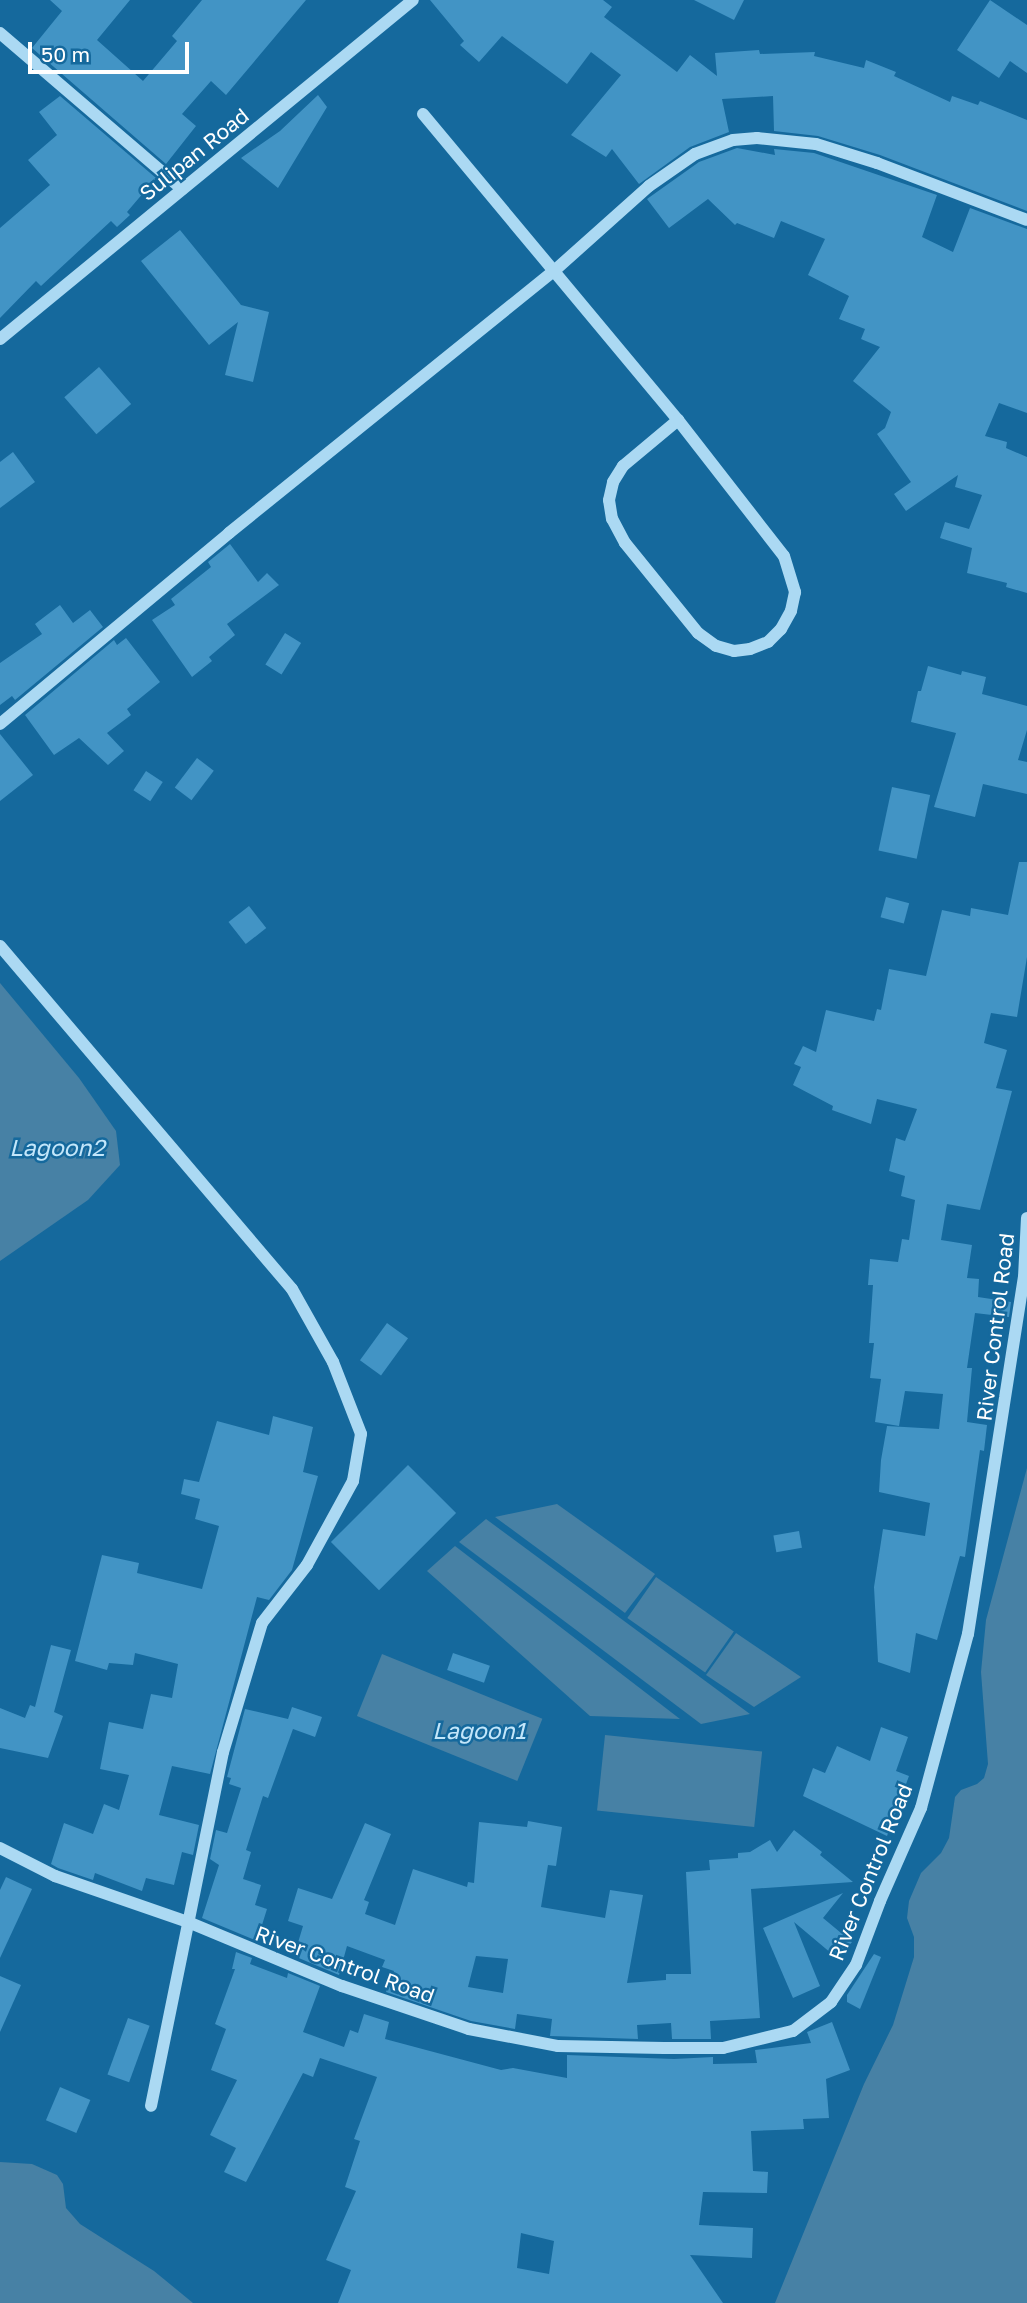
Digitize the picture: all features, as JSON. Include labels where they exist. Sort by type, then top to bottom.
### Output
[{"type":"street","name":"Sulipan Road","points":[[3,331],[413,0]]},
{"type":"street","points":[[3,40],[182,189]]},
{"type":"street","points":[[423,114],[678,420],[771,537],[791,571],[795,592],[791,611],[781,629],[768,642],[750,649],[734,651],[716,646],[698,633],[625,543],[612,519],[609,500],[618,474],[678,420]]},
{"type":"street","points":[[0,724],[229,533],[554,271],[672,168],[695,154],[733,140],[785,140],[850,153],[1027,220]]},
{"type":"street","points":[[0,947],[292,1289],[333,1362],[361,1434],[354,1481],[307,1565],[262,1623],[223,1752],[151,2106]]},
{"type":"street","name":"River Control Road","points":[[0,1848],[55,1876],[188,1922],[271,1959],[468,2029],[558,2046],[723,2048],[793,2031],[831,2002],[856,1965],[880,1901],[921,1808],[968,1634],[1022,1291],[1027,1218]]},
{"type":"water","name":"Lagoon2","points":[[0,983],[79,1078],[116,1131],[120,1165],[88,1200],[0,1261]]},
{"type":"water","points":[[1027,1468],[1027,2303],[775,2303],[864,2084],[893,2025],[914,1957],[914,1937],[907,1918],[909,1901],[921,1873],[941,1853],[949,1838],[955,1797],[961,1790],[984,1778],[988,1764],[981,1672],[986,1620]]},
{"type":"water","points":[[557,1504],[655,1574],[625,1613],[495,1517]]},
{"type":"water","points":[[486,1519],[750,1714],[701,1724],[459,1542]]},
{"type":"water","points":[[455,1546],[680,1719],[590,1716],[427,1571]]},
{"type":"water","points":[[656,1577],[734,1631],[705,1672],[627,1618]]},
{"type":"water","points":[[736,1633],[801,1677],[754,1707],[706,1675]]},
{"type":"water","name":"Lagoon1","points":[[382,1654],[542,1719],[517,1781],[357,1716]]},
{"type":"water","points":[[605,1735],[762,1752],[754,1827],[597,1811]]},
{"type":"water","points":[[0,2162],[32,2164],[57,2175],[63,2184],[66,2208],[80,2224],[154,2271],[193,2303],[0,2303]]},
{"type":"building","points":[[50,0],[130,0],[97,40],[143,81],[177,41],[172,36],[202,0],[306,0],[226,95],[211,81],[182,114],[196,126],[166,164],[32,48],[62,11]]},
{"type":"building","points":[[430,0],[603,0],[612,7],[604,17],[677,72],[690,55],[717,76],[715,53],[759,50],[760,54],[815,52],[814,56],[864,68],[866,60],[896,72],[894,76],[950,102],[952,96],[978,105],[980,101],[1027,120],[1027,211],[880,155],[818,136],[774,131],[773,96],[722,99],[729,132],[690,147],[639,184],[612,149],[606,157],[571,135],[621,75],[591,52],[567,84],[502,36],[479,62],[460,45],[464,41]]},
{"type":"building","points":[[694,0],[744,0],[734,20]]},
{"type":"building","points":[[990,0],[1027,25],[1027,73],[1010,61],[999,78],[957,50]]},
{"type":"building","points":[[318,95],[327,107],[278,188],[241,158],[280,131]]},
{"type":"building","points":[[60,96],[156,178],[127,212],[130,215],[117,227],[111,221],[41,286],[36,281],[0,318],[0,228],[50,185],[28,160],[57,135],[39,112]]},
{"type":"building","points":[[737,148],[775,155],[774,149],[814,153],[937,195],[922,237],[953,252],[970,208],[1027,229],[1027,413],[999,403],[985,436],[1007,442],[1006,448],[1027,457],[1027,593],[1006,587],[1007,583],[967,573],[972,548],[940,538],[945,522],[969,529],[982,495],[955,487],[958,475],[906,511],[894,494],[911,482],[877,434],[885,428],[891,412],[853,381],[880,347],[861,339],[865,329],[839,319],[849,296],[808,275],[825,239],[781,221],[774,238],[737,223],[735,225],[708,199],[669,228],[647,199],[699,162]]},
{"type":"building","points":[[180,230],[241,305],[269,312],[253,382],[225,375],[238,322],[209,345],[141,261]]},
{"type":"building","points":[[99,367],[131,404],[96,434],[64,397]]},
{"type":"building","points":[[13,452],[35,482],[0,508],[0,462]]},
{"type":"building","points":[[230,544],[258,582],[267,573],[279,585],[227,624],[235,635],[209,657],[212,661],[192,677],[152,620],[175,605],[171,599],[211,567],[208,562]]},
{"type":"building","points":[[60,605],[73,623],[90,610],[103,627],[15,700],[12,696],[0,705],[0,663],[42,634],[35,624]]},
{"type":"building","points":[[285,633],[301,643],[282,674],[265,664]]},
{"type":"building","points":[[126,638],[160,682],[127,709],[131,715],[107,733],[124,751],[108,765],[79,738],[54,755],[25,715],[114,640],[117,645]]},
{"type":"building","points":[[928,666],[961,675],[962,671],[986,677],[982,694],[1027,706],[1027,730],[1018,760],[1027,762],[1027,794],[983,784],[975,817],[934,807],[956,733],[911,722],[918,691],[921,691]]},
{"type":"building","points":[[0,734],[33,775],[0,801]]},
{"type":"building","points":[[197,758],[214,771],[192,800],[175,788]]},
{"type":"building","points":[[146,771],[163,782],[150,801],[133,790]]},
{"type":"building","points":[[892,787],[930,795],[917,859],[878,851]]},
{"type":"building","points":[[1019,862],[1027,862],[1027,957],[1017,1017],[991,1013],[984,1043],[1007,1050],[996,1088],[1012,1091],[980,1210],[947,1204],[941,1240],[972,1245],[967,1278],[979,1279],[978,1297],[1011,1302],[1009,1317],[975,1313],[967,1368],[972,1368],[967,1422],[987,1425],[984,1451],[980,1450],[965,1557],[960,1556],[937,1640],[916,1633],[910,1673],[878,1662],[874,1587],[883,1529],[925,1536],[930,1503],[879,1492],[881,1460],[887,1426],[939,1429],[943,1394],[905,1391],[899,1426],[875,1422],[881,1379],[870,1378],[874,1343],[869,1343],[873,1285],[868,1285],[870,1259],[898,1262],[902,1239],[909,1240],[915,1200],[901,1196],[905,1176],[889,1171],[896,1138],[905,1141],[917,1109],[877,1099],[871,1124],[832,1110],[833,1106],[793,1085],[801,1067],[794,1064],[803,1046],[816,1052],[826,1010],[874,1021],[877,1009],[881,1010],[889,969],[926,976],[942,910],[970,916],[971,908],[1008,915]]},
{"type":"building","points":[[886,897],[909,903],[904,923],[881,917]]},
{"type":"building","points":[[249,906],[266,928],[246,944],[229,922]]},
{"type":"building","points":[[387,1323],[408,1338],[381,1375],[360,1360]]},
{"type":"building","points":[[273,1416],[313,1427],[303,1472],[318,1476],[292,1570],[269,1600],[257,1597],[210,1774],[172,1766],[159,1815],[199,1825],[193,1855],[182,1852],[174,1885],[146,1878],[142,1891],[95,1873],[93,1880],[58,1868],[51,1864],[64,1823],[93,1834],[104,1804],[119,1810],[129,1775],[100,1769],[109,1722],[143,1729],[151,1694],[172,1698],[178,1664],[135,1653],[133,1665],[109,1663],[107,1670],[75,1661],[102,1555],[139,1563],[137,1573],[202,1589],[219,1526],[195,1519],[200,1499],[181,1494],[184,1479],[199,1482],[217,1421],[269,1435]]},
{"type":"building","points":[[408,1465],[456,1513],[379,1590],[331,1542]]},
{"type":"building","points":[[799,1531],[802,1548],[776,1552],[773,1536]]},
{"type":"building","points":[[51,1645],[71,1650],[54,1712],[63,1716],[48,1758],[0,1748],[0,1708],[25,1718],[30,1705],[35,1707]]},
{"type":"building","points":[[453,1653],[490,1666],[484,1683],[447,1670]]},
{"type":"building","points":[[292,1707],[322,1717],[315,1737],[293,1729],[268,1798],[263,1796],[246,1850],[251,1852],[243,1879],[261,1885],[255,1905],[267,1909],[257,1941],[202,1918],[219,1865],[210,1859],[216,1830],[227,1833],[241,1788],[229,1784],[231,1778],[227,1777],[245,1709],[288,1719]]},
{"type":"building","points":[[881,1727],[908,1737],[896,1771],[909,1776],[887,1836],[803,1796],[813,1768],[825,1773],[837,1746],[870,1761]]},
{"type":"building","points":[[528,1821],[562,1827],[556,1866],[548,1865],[541,1907],[605,1918],[610,1890],[643,1895],[627,1983],[666,1980],[666,1974],[691,1974],[686,1872],[710,1870],[709,1860],[738,1858],[738,1853],[750,1852],[770,1840],[777,1852],[794,1830],[853,1882],[751,1889],[760,2018],[710,2021],[711,2039],[672,2039],[671,2023],[637,2025],[638,2039],[550,2036],[552,2019],[517,2014],[515,2029],[471,2021],[386,1992],[394,1971],[382,1967],[385,1960],[347,1946],[339,1975],[294,1956],[303,1926],[288,1921],[298,1888],[332,1899],[365,1823],[391,1834],[364,1900],[369,1902],[365,1914],[395,1925],[413,1869],[467,1887],[468,1882],[474,1883],[479,1822],[527,1827]],"holes":[[[476,1956],[508,1959],[503,1993],[468,1987]]]},
{"type":"building","points":[[6,1877],[32,1889],[0,1958],[0,1890]]},
{"type":"building","points":[[843,1893],[823,1918],[852,1942],[838,1959],[794,1922],[820,1986],[793,1998],[763,1928]]},
{"type":"building","points":[[236,1952],[252,1958],[250,1964],[287,1978],[288,1973],[320,1986],[303,2032],[344,2047],[350,2030],[358,2033],[364,2014],[389,2022],[385,2039],[501,2070],[513,2068],[567,2078],[567,2055],[674,2059],[713,2057],[713,2064],[757,2063],[755,2050],[811,2043],[807,2032],[832,2022],[850,2070],[826,2079],[829,2118],[803,2119],[804,2129],[751,2131],[753,2171],[768,2172],[767,2193],[703,2192],[699,2225],[753,2228],[752,2258],[690,2255],[723,2303],[338,2303],[351,2270],[326,2260],[356,2191],[345,2187],[360,2141],[354,2139],[377,2077],[320,2058],[313,2077],[303,2073],[246,2182],[224,2172],[236,2148],[210,2135],[237,2080],[211,2070],[226,2029],[215,2024],[235,1969],[232,1969]],"holes":[[[521,2233],[554,2241],[549,2274],[517,2268]]]},
{"type":"building","points":[[874,1954],[881,1957],[860,2009],[847,2002],[847,1995]]},
{"type":"building","points":[[0,1976],[21,1985],[0,2032]]},
{"type":"building","points":[[128,2018],[150,2026],[129,2082],[107,2074]]},
{"type":"building","points":[[60,2087],[90,2100],[76,2133],[46,2120]]}]
